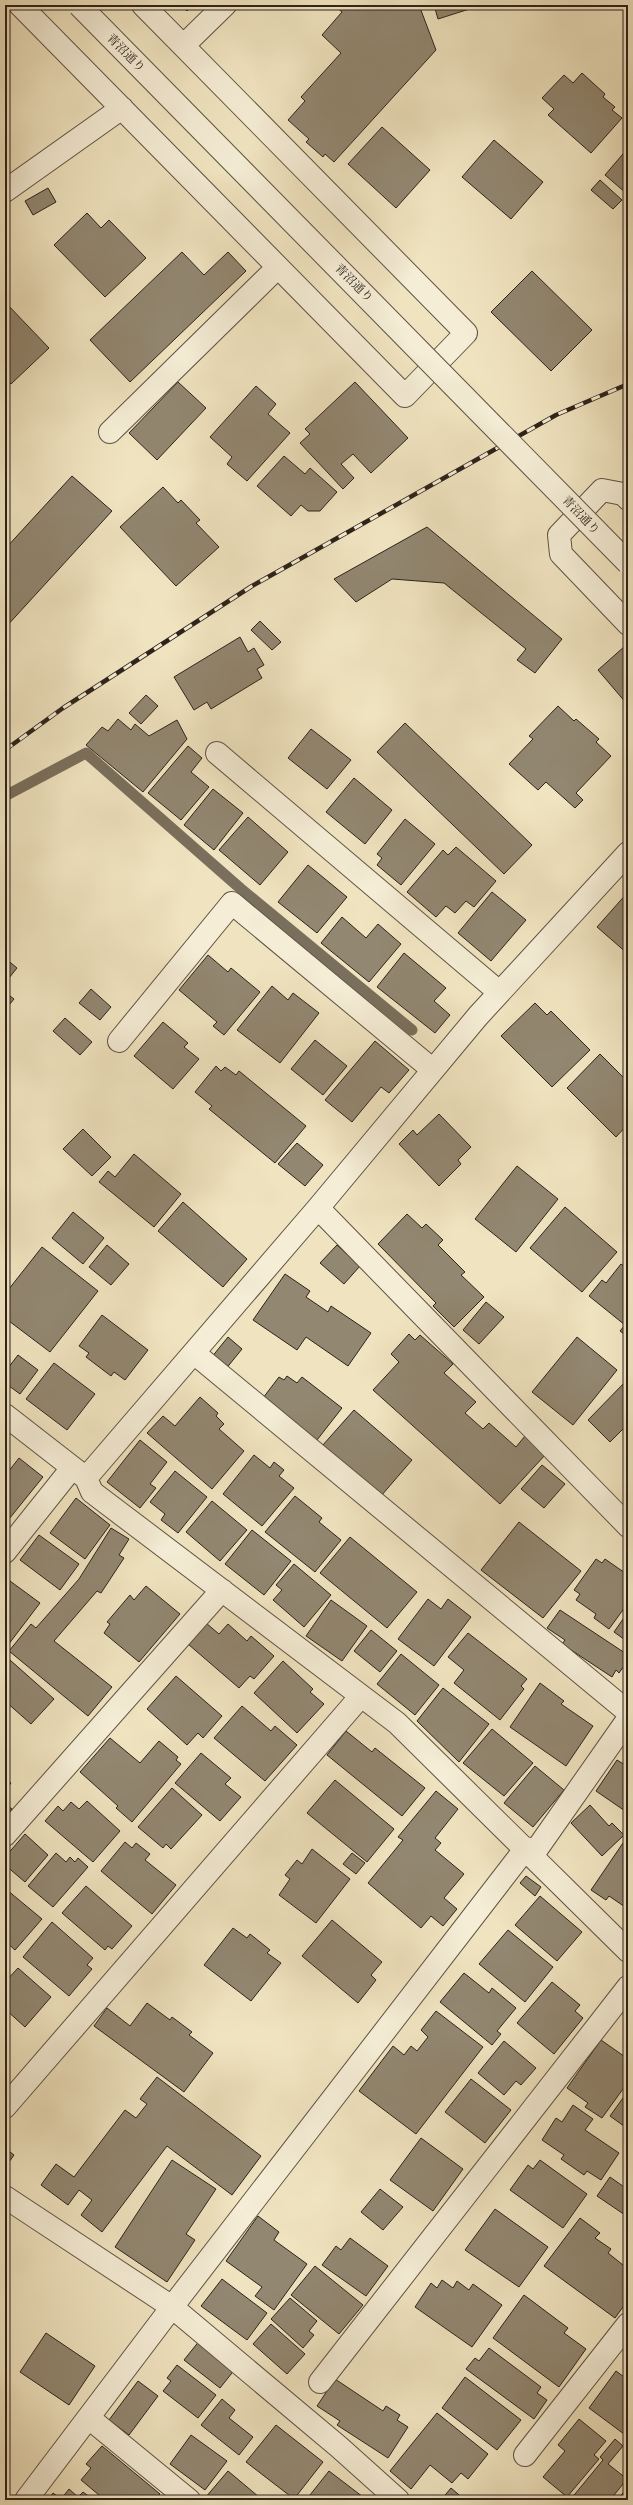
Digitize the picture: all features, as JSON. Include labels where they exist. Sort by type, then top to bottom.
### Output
[{"type":"street","points":[[20,5],[405,396],[466,333],[143,5]]},
{"type":"street","name":"青沼通り","points":[[79,5],[628,563]]},
{"type":"street","points":[[184,45],[224,5]]},
{"type":"street","points":[[5,191],[122,108]]},
{"type":"street","points":[[110,432],[278,267]]},
{"type":"street","points":[[628,499],[623,494],[602,490],[559,535],[561,554],[628,624]]},
{"type":"street","points":[[217,753],[499,992]]},
{"type":"street","points":[[5,1552],[194,1353],[499,992],[628,853]]},
{"type":"street","points":[[119,1042],[232,903],[432,1070]]},
{"type":"street","points":[[318,1208],[628,1526]]},
{"type":"street","points":[[194,1353],[628,1712]]},
{"type":"street","points":[[5,1415],[79,1473],[92,1492],[397,1723],[529,1852],[628,1952]]},
{"type":"street","points":[[5,1835],[222,1590]]},
{"type":"street","points":[[5,2108],[361,1696]]},
{"type":"street","points":[[26,2500],[172,2307],[529,1852],[628,1719]]},
{"type":"street","points":[[320,2382],[628,1987]]},
{"type":"street","points":[[5,2197],[172,2307],[339,2447],[398,2500]]},
{"type":"street","points":[[525,2455],[628,2324]]},
{"type":"street","points":[[89,2418],[189,2500]]},
{"type":"building","points":[[181,5],[192,5],[187,11]]},
{"type":"building","points":[[334,5],[419,5],[436,50],[334,162],[325,154],[323,157],[306,142],[309,139],[288,120],[305,101],[301,97],[341,53],[322,35],[342,12]]},
{"type":"building","points":[[434,5],[482,5],[438,19]]},
{"type":"building","points":[[582,73],[605,94],[603,97],[615,107],[612,110],[622,118],[591,153],[548,115],[554,109],[542,98],[564,75],[573,83]]},
{"type":"building","points":[[382,127],[430,170],[396,208],[348,164]]},
{"type":"building","points":[[494,140],[543,182],[511,219],[462,177]]},
{"type":"building","points":[[628,148],[628,191],[626,193],[605,175]]},
{"type":"building","points":[[600,180],[622,200],[613,209],[591,190]]},
{"type":"building","points":[[48,188],[56,202],[33,215],[25,201]]},
{"type":"building","points":[[87,213],[101,228],[109,220],[146,258],[105,297],[54,245]]},
{"type":"building","points":[[182,252],[204,275],[228,252],[246,271],[130,382],[90,340]]},
{"type":"building","points":[[532,271],[592,330],[551,371],[491,312]]},
{"type":"building","points":[[5,302],[49,348],[11,384],[5,378]]},
{"type":"building","points":[[178,382],[206,408],[157,460],[129,433]]},
{"type":"building","points":[[355,382],[408,438],[371,473],[353,454],[341,464],[354,478],[343,489],[300,443],[310,434],[305,429]]},
{"type":"building","points":[[256,386],[276,404],[268,414],[290,433],[247,481],[227,464],[232,457],[210,437]]},
{"type":"building","points":[[284,456],[305,474],[310,468],[337,492],[320,511],[308,511],[301,505],[291,516],[257,486]]},
{"type":"building","points":[[72,476],[112,511],[5,628],[5,549]]},
{"type":"building","points":[[163,487],[178,503],[181,500],[200,520],[196,523],[219,547],[176,586],[120,527]]},
{"type":"building","points":[[427,527],[562,639],[535,673],[517,660],[526,649],[444,583],[392,579],[356,602],[334,579]]},
{"type":"building","points":[[260,621],[281,642],[272,650],[251,630]]},
{"type":"building","points":[[240,637],[248,652],[254,648],[264,665],[257,669],[262,678],[211,709],[207,702],[194,710],[174,677]]},
{"type":"building","points":[[625,646],[628,649],[627,704],[598,670]]},
{"type":"building","points":[[146,695],[158,706],[141,724],[129,713]]},
{"type":"building","points":[[558,706],[574,721],[576,719],[599,739],[596,742],[611,756],[576,793],[583,800],[575,808],[546,782],[538,790],[509,764],[533,739],[529,736]]},
{"type":"building","points":[[118,719],[131,730],[135,724],[149,736],[177,720],[187,739],[143,792],[86,745],[102,727],[108,731]]},
{"type":"building","points":[[405,723],[532,845],[504,874],[377,752]]},
{"type":"building","points":[[311,729],[351,760],[327,789],[288,758]]},
{"type":"building","points":[[188,746],[202,758],[191,772],[209,787],[181,820],[148,793]]},
{"type":"building","points":[[354,778],[392,810],[365,844],[326,812]]},
{"type":"building","points":[[213,789],[243,813],[214,850],[184,825]]},
{"type":"building","points":[[248,817],[288,852],[260,885],[219,850]]},
{"type":"building","points":[[405,819],[435,844],[401,885],[377,865],[382,858],[377,854]]},
{"type":"building","points":[[456,847],[496,881],[474,907],[466,901],[455,913],[446,906],[436,917],[407,892],[443,850],[448,855]]},
{"type":"building","points":[[308,865],[347,897],[317,933],[278,902]]},
{"type":"building","points":[[492,892],[526,920],[491,961],[458,933]]},
{"type":"building","points":[[628,892],[628,954],[597,927]]},
{"type":"building","points":[[342,917],[366,938],[378,924],[401,944],[369,982],[321,943]]},
{"type":"building","points":[[404,953],[446,988],[434,1001],[450,1015],[435,1033],[377,987]]},
{"type":"building","points":[[208,955],[228,972],[231,968],[260,992],[224,1035],[213,1026],[217,1022],[179,990]]},
{"type":"building","points":[[5,958],[17,968],[5,983]]},
{"type":"building","points":[[272,986],[288,1000],[293,993],[319,1013],[280,1063],[237,1030]]},
{"type":"building","points":[[91,989],[111,1007],[100,1020],[79,1003]]},
{"type":"building","points":[[5,992],[14,999],[5,1010]]},
{"type":"building","points":[[535,1003],[547,1015],[551,1011],[590,1050],[552,1087],[501,1036]]},
{"type":"building","points":[[65,1018],[92,1042],[80,1055],[53,1031]]},
{"type":"building","points":[[163,1022],[188,1043],[184,1047],[199,1059],[173,1089],[134,1056]]},
{"type":"building","points":[[315,1040],[347,1066],[323,1095],[291,1069]]},
{"type":"building","points":[[375,1041],[409,1070],[389,1093],[381,1087],[352,1122],[325,1100]]},
{"type":"building","points":[[600,1054],[628,1082],[628,1124],[616,1137],[567,1088]]},
{"type":"building","points":[[216,1066],[221,1071],[225,1067],[236,1075],[239,1071],[306,1126],[275,1163],[209,1109],[212,1106],[195,1092]]},
{"type":"building","points":[[439,1114],[471,1147],[458,1160],[461,1164],[439,1186],[399,1144],[413,1130],[417,1135]]},
{"type":"building","points":[[83,1129],[111,1157],[92,1176],[63,1149]]},
{"type":"building","points":[[297,1143],[323,1165],[305,1186],[278,1164]]},
{"type":"building","points":[[134,1154],[181,1194],[154,1227],[99,1182],[108,1171],[115,1177]]},
{"type":"building","points":[[517,1166],[558,1199],[516,1252],[475,1219]]},
{"type":"building","points":[[183,1202],[247,1259],[223,1287],[158,1231]]},
{"type":"building","points":[[565,1207],[617,1252],[582,1292],[530,1248]]},
{"type":"building","points":[[73,1212],[104,1238],[83,1264],[52,1238]]},
{"type":"building","points":[[407,1214],[422,1228],[426,1224],[443,1240],[438,1245],[465,1272],[461,1275],[484,1297],[454,1327],[433,1306],[436,1303],[378,1244]]},
{"type":"building","points":[[107,1245],[129,1264],[111,1285],[89,1267]]},
{"type":"building","points":[[337,1245],[360,1266],[344,1284],[320,1263]]},
{"type":"building","points":[[42,1247],[98,1291],[50,1352],[5,1318],[5,1294]]},
{"type":"building","points":[[621,1264],[627,1268],[628,1267],[628,1337],[620,1331],[625,1325],[589,1296],[602,1280],[606,1283]]},
{"type":"building","points":[[285,1274],[310,1291],[306,1297],[328,1312],[331,1306],[371,1333],[348,1366],[306,1337],[297,1350],[253,1320]]},
{"type":"building","points":[[486,1302],[504,1317],[479,1344],[463,1330]]},
{"type":"building","points":[[102,1315],[148,1350],[125,1380],[114,1372],[111,1376],[86,1357],[89,1353],[79,1346]]},
{"type":"building","points":[[409,1334],[415,1340],[420,1335],[453,1364],[444,1373],[476,1402],[465,1413],[483,1429],[489,1423],[516,1447],[525,1436],[546,1454],[500,1504],[373,1390],[399,1362],[391,1354]]},
{"type":"building","points":[[228,1337],[242,1349],[225,1370],[211,1358]]},
{"type":"building","points":[[577,1337],[617,1370],[573,1425],[532,1392]]},
{"type":"building","points":[[18,1355],[38,1370],[20,1394],[5,1383],[5,1372]]},
{"type":"building","points":[[54,1363],[95,1394],[67,1430],[26,1399]]},
{"type":"building","points":[[287,1376],[297,1383],[302,1377],[342,1408],[317,1440],[263,1398],[279,1377],[284,1380]]},
{"type":"building","points":[[628,1379],[628,1424],[610,1442],[588,1420]]},
{"type":"building","points":[[200,1397],[218,1413],[216,1416],[224,1424],[219,1429],[244,1451],[212,1489],[147,1433],[163,1416],[175,1426]]},
{"type":"building","points":[[354,1410],[412,1460],[381,1496],[322,1446]]},
{"type":"building","points":[[628,1430],[628,1439],[624,1435]]},
{"type":"building","points":[[140,1440],[167,1462],[150,1484],[156,1488],[140,1508],[107,1482]]},
{"type":"building","points":[[254,1455],[270,1468],[274,1462],[284,1470],[279,1476],[294,1488],[262,1526],[223,1494]]},
{"type":"building","points":[[19,1458],[43,1477],[5,1524],[5,1476]]},
{"type":"building","points":[[542,1465],[565,1484],[544,1508],[521,1489]]},
{"type":"building","points":[[175,1471],[207,1497],[178,1533],[161,1520],[165,1514],[150,1502]]},
{"type":"building","points":[[295,1496],[322,1518],[319,1522],[341,1540],[315,1572],[265,1532]]},
{"type":"building","points":[[76,1498],[110,1525],[85,1559],[50,1533]]},
{"type":"building","points":[[212,1501],[247,1530],[220,1561],[186,1532]]},
{"type":"building","points":[[519,1522],[581,1571],[543,1618],[481,1570]]},
{"type":"building","points":[[111,1528],[129,1539],[119,1555],[124,1558],[101,1593],[97,1591],[54,1641],[112,1687],[88,1716],[9,1651],[31,1624],[36,1628],[79,1579]]},
{"type":"building","points":[[252,1530],[291,1561],[264,1595],[225,1564]]},
{"type":"building","points":[[39,1535],[79,1564],[60,1590],[20,1560]]},
{"type":"building","points":[[350,1537],[417,1592],[387,1628],[320,1573]]},
{"type":"building","points":[[596,1559],[602,1563],[605,1559],[628,1575],[628,1603],[609,1629],[594,1618],[596,1614],[576,1600],[580,1594],[574,1590]]},
{"type":"building","points":[[294,1564],[331,1595],[304,1627],[273,1600],[282,1590],[276,1585]]},
{"type":"building","points":[[10,1581],[40,1603],[5,1649],[5,1588]]},
{"type":"building","points":[[146,1586],[180,1614],[139,1662],[104,1633],[110,1624],[107,1622],[130,1595],[134,1600]]},
{"type":"building","points":[[428,1599],[441,1609],[448,1599],[471,1617],[434,1666],[398,1639]]},
{"type":"building","points":[[331,1600],[367,1626],[342,1661],[306,1636]]},
{"type":"building","points":[[560,1610],[628,1655],[628,1660],[619,1673],[616,1670],[612,1677],[562,1644],[565,1640],[547,1628]]},
{"type":"building","points":[[628,1612],[628,1642],[614,1632]]},
{"type":"building","points":[[206,1623],[219,1634],[228,1624],[247,1641],[251,1636],[274,1656],[254,1679],[250,1676],[239,1688],[188,1644]]},
{"type":"building","points":[[371,1630],[397,1651],[380,1672],[354,1651]]},
{"type":"building","points":[[468,1633],[527,1679],[521,1686],[524,1689],[500,1720],[454,1683],[464,1670],[448,1657]]},
{"type":"building","points":[[401,1654],[439,1685],[415,1715],[377,1684]]},
{"type":"building","points":[[10,1660],[54,1699],[31,1724],[5,1701],[5,1666]]},
{"type":"building","points":[[283,1661],[313,1689],[310,1692],[324,1704],[297,1733],[254,1693]]},
{"type":"building","points":[[176,1676],[222,1716],[203,1738],[198,1733],[187,1745],[147,1709]]},
{"type":"building","points":[[540,1683],[564,1701],[561,1704],[593,1726],[566,1766],[510,1727]]},
{"type":"building","points":[[443,1688],[489,1724],[459,1762],[417,1721]]},
{"type":"building","points":[[242,1706],[271,1731],[275,1726],[297,1745],[265,1781],[214,1738]]},
{"type":"building","points":[[492,1729],[533,1763],[504,1796],[463,1763]]},
{"type":"building","points":[[346,1731],[372,1752],[375,1748],[425,1788],[402,1816],[327,1755]]},
{"type":"building","points":[[110,1738],[140,1763],[159,1741],[178,1757],[176,1760],[181,1764],[132,1822],[116,1808],[118,1806],[80,1772]]},
{"type":"building","points":[[201,1753],[231,1778],[225,1784],[241,1797],[220,1821],[175,1783]]},
{"type":"building","points":[[617,1760],[625,1765],[628,1761],[628,1813],[596,1791]]},
{"type":"building","points":[[535,1766],[564,1790],[533,1827],[504,1803]]},
{"type":"building","points":[[5,1778],[11,1783],[5,1791]]},
{"type":"building","points":[[335,1780],[394,1829],[367,1862],[307,1813]]},
{"type":"building","points":[[172,1788],[202,1815],[171,1849],[166,1844],[163,1848],[138,1827]]},
{"type":"building","points":[[436,1791],[458,1809],[435,1838],[441,1843],[435,1850],[464,1874],[444,1898],[457,1909],[443,1926],[431,1916],[421,1928],[368,1883],[403,1840],[398,1837]]},
{"type":"building","points":[[87,1801],[120,1831],[93,1862],[45,1821],[58,1806],[63,1811],[71,1802],[79,1809]]},
{"type":"building","points":[[5,1804],[12,1809],[5,1817]]},
{"type":"building","points":[[590,1805],[609,1826],[612,1823],[624,1835],[602,1856],[571,1823]]},
{"type":"building","points":[[25,1834],[48,1855],[25,1882],[5,1865],[5,1857]]},
{"type":"building","points":[[125,1842],[132,1848],[136,1843],[150,1854],[145,1860],[176,1885],[152,1914],[101,1871]]},
{"type":"building","points":[[623,1843],[628,1847],[628,1909],[609,1896],[606,1900],[591,1890]]},
{"type":"building","points":[[312,1849],[350,1879],[316,1923],[279,1895],[290,1879],[285,1875],[297,1860],[302,1864]]},
{"type":"building","points":[[56,1853],[66,1862],[70,1857],[75,1862],[78,1858],[88,1867],[53,1907],[28,1886]]},
{"type":"building","points":[[352,1853],[365,1863],[356,1874],[343,1864]]},
{"type":"building","points":[[526,1876],[541,1887],[535,1896],[520,1883]]},
{"type":"building","points":[[86,1886],[132,1926],[112,1949],[108,1946],[105,1950],[62,1913]]},
{"type":"building","points":[[7,1890],[42,1919],[15,1950],[5,1941],[5,1893]]},
{"type":"building","points":[[540,1896],[582,1932],[557,1961],[515,1925]]},
{"type":"building","points":[[332,1920],[382,1962],[371,1975],[376,1980],[358,2003],[302,1956]]},
{"type":"building","points":[[52,1922],[93,1958],[87,1965],[92,1969],[69,1996],[23,1957]]},
{"type":"building","points":[[233,1928],[247,1938],[250,1934],[270,1950],[267,1953],[281,1963],[251,2001],[204,1965]]},
{"type":"building","points":[[508,1930],[553,1967],[525,2002],[479,1964]]},
{"type":"building","points":[[18,1968],[51,1997],[25,2027],[5,2009],[5,1982]]},
{"type":"building","points":[[464,1973],[489,1993],[492,1988],[516,2008],[497,2031],[501,2034],[492,2045],[440,2002]]},
{"type":"building","points":[[552,1982],[580,2005],[575,2011],[583,2018],[554,2054],[517,2023]]},
{"type":"building","points":[[147,2003],[170,2020],[172,2017],[192,2032],[189,2035],[213,2053],[184,2092],[94,2026],[107,2008],[130,2026]]},
{"type":"building","points":[[436,2011],[483,2047],[416,2134],[359,2091],[393,2046],[404,2055],[411,2046],[417,2051],[428,2037],[421,2030]]},
{"type":"building","points":[[601,2040],[628,2059],[628,2082],[602,2118],[585,2107],[588,2103],[567,2088]]},
{"type":"building","points":[[504,2041],[536,2068],[521,2085],[516,2081],[504,2095],[478,2073]]},
{"type":"building","points":[[157,2077],[261,2156],[232,2195],[167,2146],[102,2232],[81,2215],[92,2200],[79,2190],[68,2205],[41,2185],[56,2164],[74,2177],[125,2110],[136,2118],[147,2104],[140,2099]]},
{"type":"building","points":[[471,2079],[511,2110],[485,2143],[445,2112]]},
{"type":"building","points":[[628,2091],[628,2129],[610,2116]]},
{"type":"building","points":[[573,2105],[593,2119],[585,2130],[619,2153],[601,2180],[587,2171],[584,2175],[561,2159],[564,2155],[542,2140],[556,2118],[562,2122]]},
{"type":"building","points":[[421,2138],[463,2169],[433,2211],[390,2180]]},
{"type":"building","points":[[5,2148],[14,2155],[7,2165],[5,2163]]},
{"type":"building","points":[[172,2160],[216,2189],[186,2234],[195,2240],[167,2282],[115,2247]]},
{"type":"building","points":[[540,2160],[587,2194],[563,2228],[510,2190],[528,2165],[533,2169]]},
{"type":"building","points":[[610,2177],[627,2189],[628,2187],[628,2217],[597,2196]]},
{"type":"building","points":[[380,2189],[403,2207],[383,2230],[361,2212]]},
{"type":"building","points":[[495,2209],[548,2247],[519,2287],[465,2250]]},
{"type":"building","points":[[258,2216],[279,2232],[274,2240],[307,2264],[274,2310],[255,2296],[262,2287],[226,2261]]},
{"type":"building","points":[[580,2218],[600,2233],[595,2238],[611,2249],[608,2253],[628,2269],[628,2300],[615,2318],[544,2266]]},
{"type":"building","points":[[350,2238],[388,2266],[366,2296],[322,2265],[336,2246],[341,2250]]},
{"type":"building","points":[[315,2266],[363,2305],[339,2334],[291,2295]]},
{"type":"building","points":[[222,2279],[267,2313],[247,2340],[201,2306]]},
{"type":"building","points":[[442,2280],[453,2288],[457,2281],[469,2290],[473,2284],[502,2305],[472,2347],[415,2307],[431,2283],[437,2288]]},
{"type":"building","points":[[524,2295],[568,2328],[564,2333],[586,2349],[559,2387],[493,2338]]},
{"type":"building","points":[[290,2298],[317,2321],[309,2331],[314,2335],[303,2348],[271,2319]]},
{"type":"building","points":[[271,2324],[305,2354],[287,2374],[253,2344]]},
{"type":"building","points":[[46,2333],[95,2366],[69,2405],[20,2372]]},
{"type":"building","points":[[200,2340],[236,2368],[220,2388],[184,2360]]},
{"type":"building","points":[[489,2348],[541,2387],[537,2393],[547,2400],[534,2419],[466,2369],[475,2358],[479,2361]]},
{"type":"building","points":[[177,2365],[216,2395],[198,2418],[163,2391],[171,2381],[167,2378]]},
{"type":"building","points":[[616,2371],[628,2380],[628,2437],[589,2408]]},
{"type":"building","points":[[465,2377],[521,2420],[497,2450],[442,2408]]},
{"type":"building","points":[[335,2379],[383,2411],[386,2406],[400,2415],[397,2420],[408,2427],[388,2458],[337,2425],[340,2421],[317,2406]]},
{"type":"building","points":[[138,2381],[158,2396],[129,2435],[109,2420]]},
{"type":"building","points":[[222,2399],[235,2410],[229,2418],[253,2437],[239,2455],[201,2425]]},
{"type":"building","points":[[437,2413],[488,2454],[468,2479],[461,2473],[452,2483],[430,2465],[411,2489],[390,2471]]},
{"type":"building","points":[[579,2419],[606,2441],[594,2455],[599,2459],[567,2497],[543,2477],[565,2451],[558,2445]]},
{"type":"building","points":[[276,2425],[323,2462],[294,2499],[246,2462]]},
{"type":"building","points":[[191,2435],[227,2461],[205,2490],[170,2464]]},
{"type":"building","points":[[615,2439],[623,2446],[608,2464],[627,2479],[610,2500],[570,2500],[603,2460],[600,2457]]},
{"type":"building","points":[[102,2446],[160,2494],[155,2500],[105,2500],[81,2480],[91,2468],[86,2464]]},
{"type":"building","points":[[228,2471],[259,2497],[257,2500],[208,2500],[205,2498]]},
{"type":"building","points":[[329,2471],[367,2500],[306,2500]]},
{"type":"building","points":[[628,2487],[628,2500],[617,2500]]},
{"type":"building","points":[[451,2488],[465,2500],[441,2500]]},
{"type":"building","points":[[69,2489],[78,2497],[83,2492],[94,2500],[48,2500],[53,2493],[61,2499]]},
{"type":"waterway","points":[[5,796],[86,753],[241,889],[412,1030]]},
{"type":"railway","points":[[5,750],[63,708],[252,586],[556,415],[628,384]]}]
